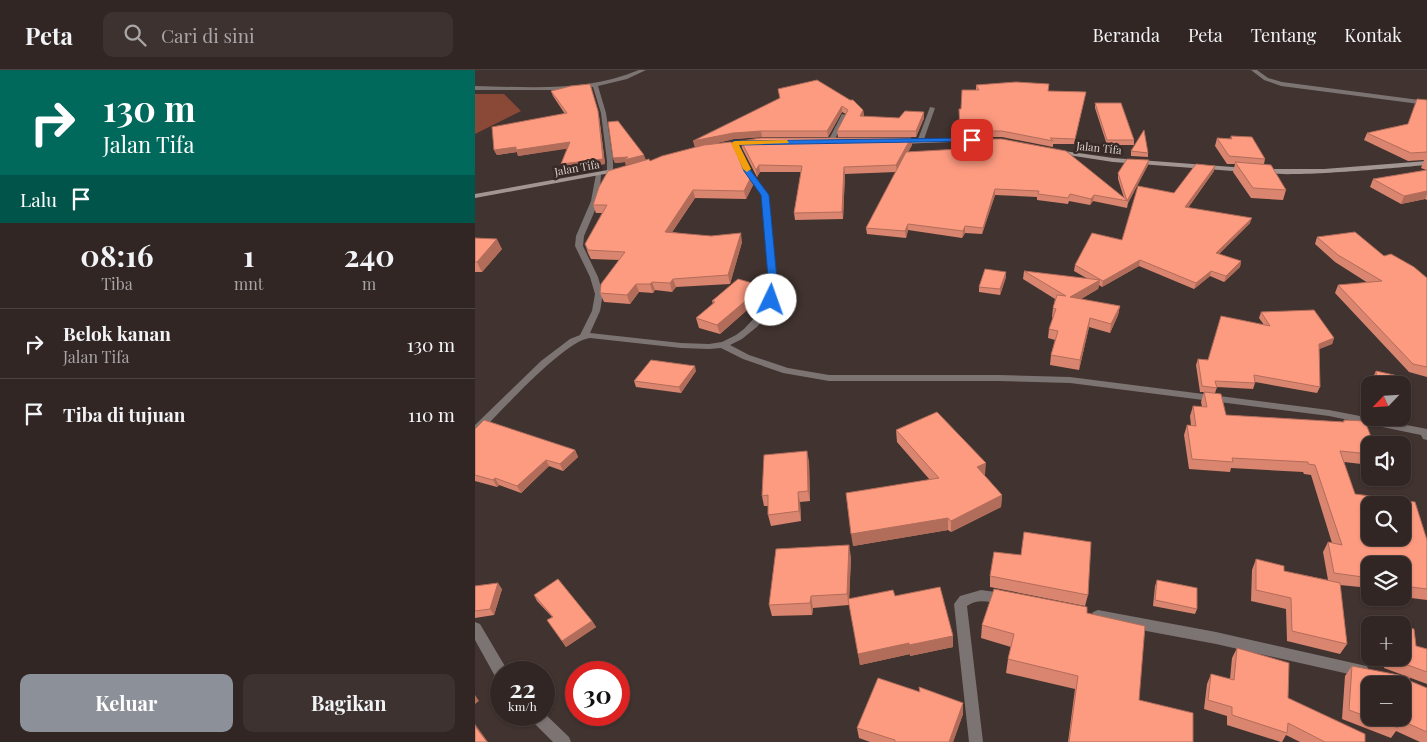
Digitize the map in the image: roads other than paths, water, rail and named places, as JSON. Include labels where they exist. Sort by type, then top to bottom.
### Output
[{"type":"street","points":[[475,88],[558,88],[594,84],[626,77],[643,70]]},
{"type":"street","points":[[1254,70],[1266,79],[1281,84],[1427,103]]},
{"type":"street","points":[[594,84],[602,101],[606,120],[605,134],[612,163],[609,173]]},
{"type":"street","points":[[920,142],[932,108]]},
{"type":"street","points":[[830,143],[844,115]]},
{"type":"street","points":[[891,142],[983,140]]},
{"type":"street","points":[[710,148],[735,143],[762,141]]},
{"type":"street","points":[[821,142],[838,143]]},
{"type":"street","points":[[584,335],[675,344],[721,344],[742,334],[759,319],[771,300],[773,289],[765,195],[748,171],[735,143]]},
{"type":"street","name":"Jalan Tifa","points":[[1047,149],[1113,160],[1269,171],[1372,169],[1427,163]]},
{"type":"street","name":"Jalan Tifa","points":[[475,196],[609,173],[627,168]]},
{"type":"street","points":[[475,431],[537,371],[584,335],[596,310],[599,294],[594,277],[579,246],[580,236],[595,201],[598,175]]},
{"type":"street","points":[[721,344],[746,357],[786,371],[829,378],[1070,380],[1329,413],[1424,432],[1427,436]]},
{"type":"street","points":[[976,742],[960,604],[965,600],[980,595],[1015,600]]},
{"type":"street","points":[[1082,612],[1216,638],[1374,674]]},
{"type":"street","points":[[475,628],[494,661]]},
{"type":"street","points":[[547,726],[564,742]]}]
